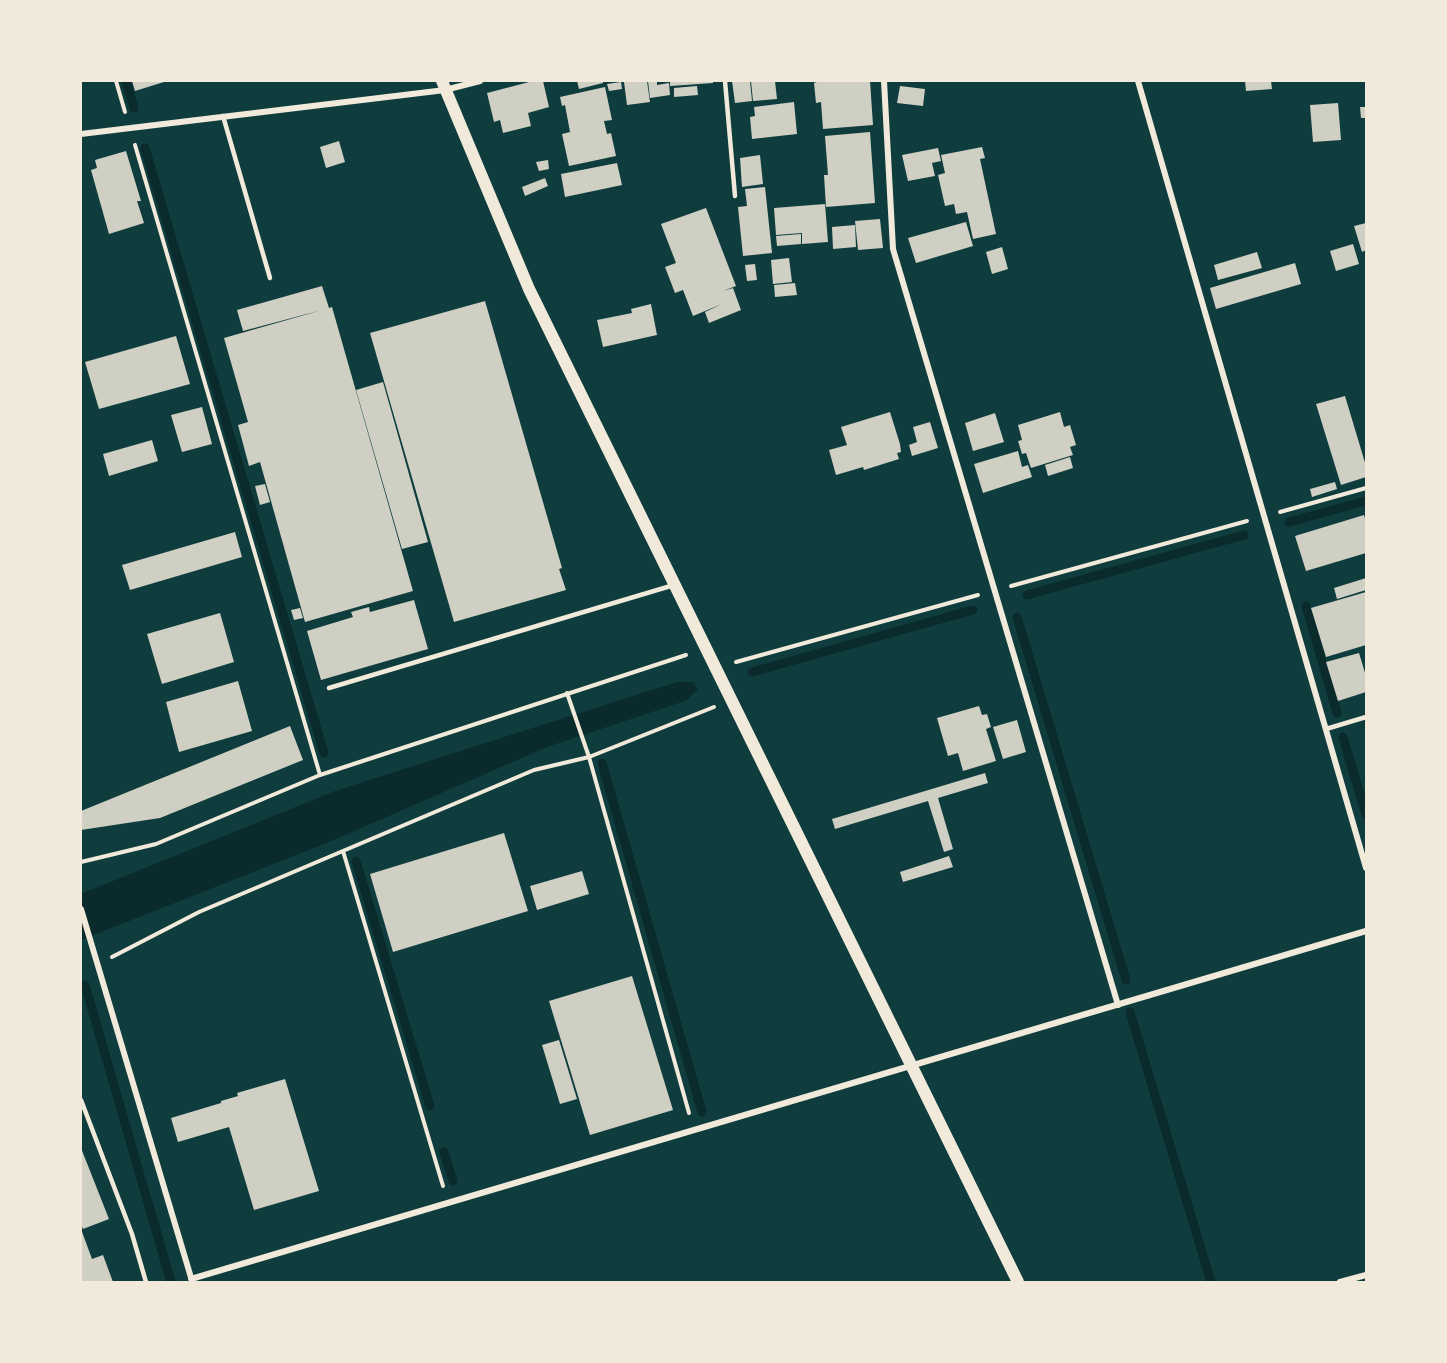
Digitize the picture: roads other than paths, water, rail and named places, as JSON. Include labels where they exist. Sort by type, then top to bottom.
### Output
[{"type":"main road","points":[[443,85],[529,289],[1018,1282]]},
{"type":"street","points":[[81,134],[480,81]]},
{"type":"street","points":[[884,81],[892,249],[1118,1005]]},
{"type":"street","points":[[1138,81],[1266,516],[1366,868]]},
{"type":"street","points":[[81,909],[192,1280],[448,1202],[1366,931]]},
{"type":"street","points":[[1340,1282],[1366,1275]]},
{"type":"lane","points":[[725,81],[735,196]]},
{"type":"lane","points":[[223,116],[270,278]]},
{"type":"lane","points":[[329,688],[675,584]]},
{"type":"lane","points":[[1326,729],[1366,717]]},
{"type":"lane","points":[[81,1100],[132,1234],[146,1282]]},
{"type":"water","points":[[677,682],[694,682],[698,690],[685,701],[547,747],[329,842],[81,940],[81,894],[335,791]]},
{"type":"waterway","points":[[126,81],[134,108]]},
{"type":"waterway","points":[[145,148],[324,753]]},
{"type":"waterway","points":[[1289,522],[1366,501]]},
{"type":"waterway","points":[[1027,595],[1244,535]]},
{"type":"waterway","points":[[1306,606],[1337,713]]},
{"type":"waterway","points":[[752,672],[973,610]]},
{"type":"waterway","points":[[1017,617],[1126,980]]},
{"type":"waterway","points":[[1343,737],[1366,815]]},
{"type":"waterway","points":[[602,763],[702,1112]]},
{"type":"waterway","points":[[356,861],[430,1106]]},
{"type":"waterway","points":[[85,985],[171,1282]]},
{"type":"waterway","points":[[1130,1012],[1211,1282]]},
{"type":"waterway","points":[[444,1152],[453,1181]]}]
